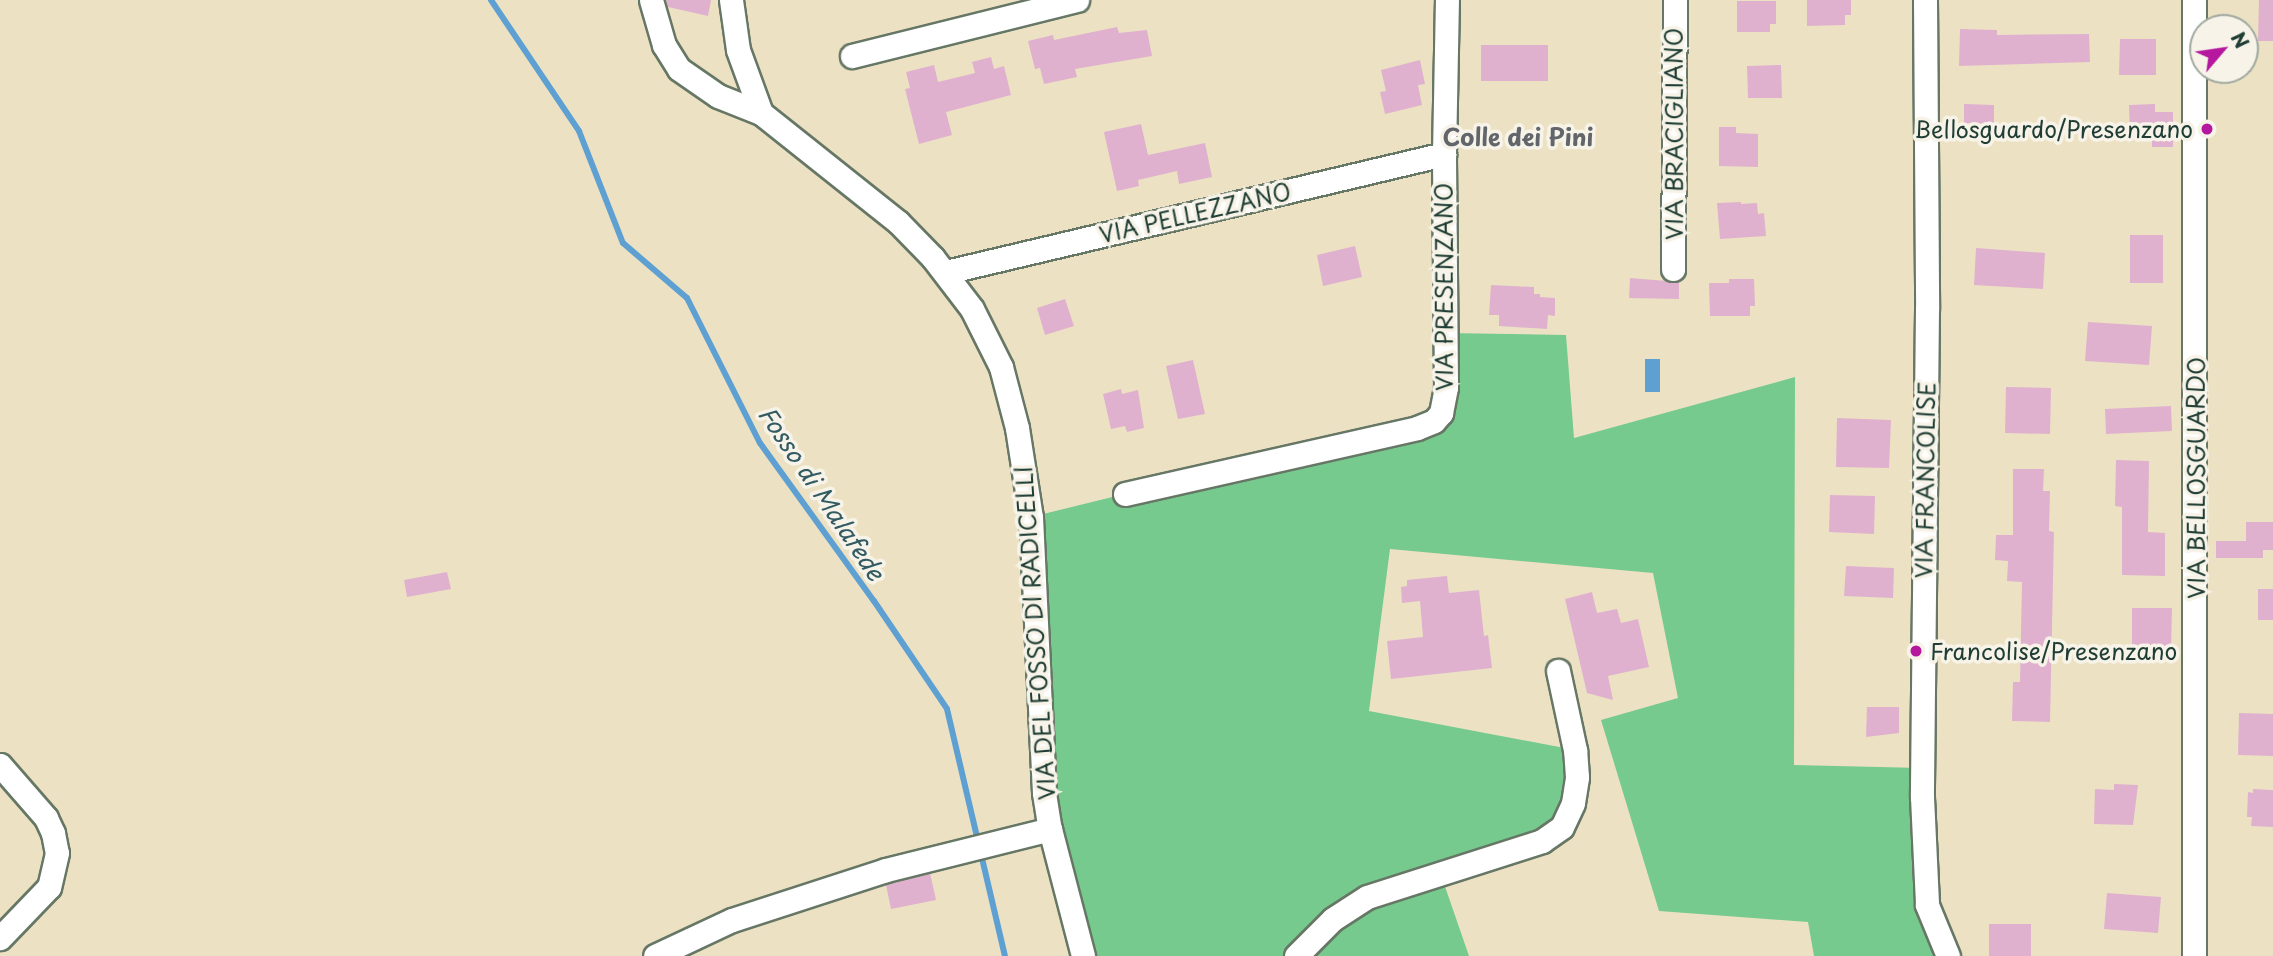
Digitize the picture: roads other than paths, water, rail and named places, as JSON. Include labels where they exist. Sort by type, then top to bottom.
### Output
[{"type":"street","points":[[651,0],[664,45],[679,69],[718,96],[761,113]]},
{"type":"street","points":[[731,0],[737,50],[761,113]]},
{"type":"street","points":[[852,56],[1077,0]]},
{"type":"street","name":"VIA PRESENZANO","points":[[1125,494],[1416,428],[1438,417],[1443,408],[1446,387],[1444,154],[1447,0]]},
{"type":"street","name":"VIA BRACIGLIANO","points":[[1673,268],[1675,0]]},
{"type":"street","name":"VIA FRANCOLISE","points":[[1926,0],[1927,309],[1922,797],[1927,905],[1942,954]]},
{"type":"street","name":"VIA BELLOSGUARDO","points":[[2194,0],[2194,956]]},
{"type":"street","name":"VIA DEL FOSSO DI RADICELLI","points":[[761,113],[898,222],[946,272],[972,309],[993,348],[1007,386],[1019,439],[1031,517],[1040,742],[1050,828],[1083,956]]},
{"type":"street","name":"VIA PELLEZZANO","points":[[946,272],[1444,154]]},
{"type":"street","points":[[1296,956],[1333,919],[1367,897],[1542,841],[1562,827],[1573,803],[1577,777],[1575,750],[1558,671]]},
{"type":"street","points":[[0,765],[46,818],[53,833],[57,853],[54,876],[45,892],[0,938]]},
{"type":"street","name":"VIA DEL FOSSO DI RADICELLI","points":[[655,956],[732,920],[887,870],[1050,828]]},
{"type":"water","points":[[1645,359],[1660,359],[1660,392],[1645,392]]},
{"type":"waterway","name":"Fosso di Malafede","points":[[491,0],[579,131],[623,243],[687,298],[760,443],[874,601],[947,709],[1005,956]]},
{"type":"place","name":"Bellosguardo/Presenzano","points":[[2207,129]]},
{"type":"place","name":"Francolise/Presenzano","points":[[1916,651]]},
{"type":"district","name":"Colle dei Pini","points":[[1518,137]]}]
